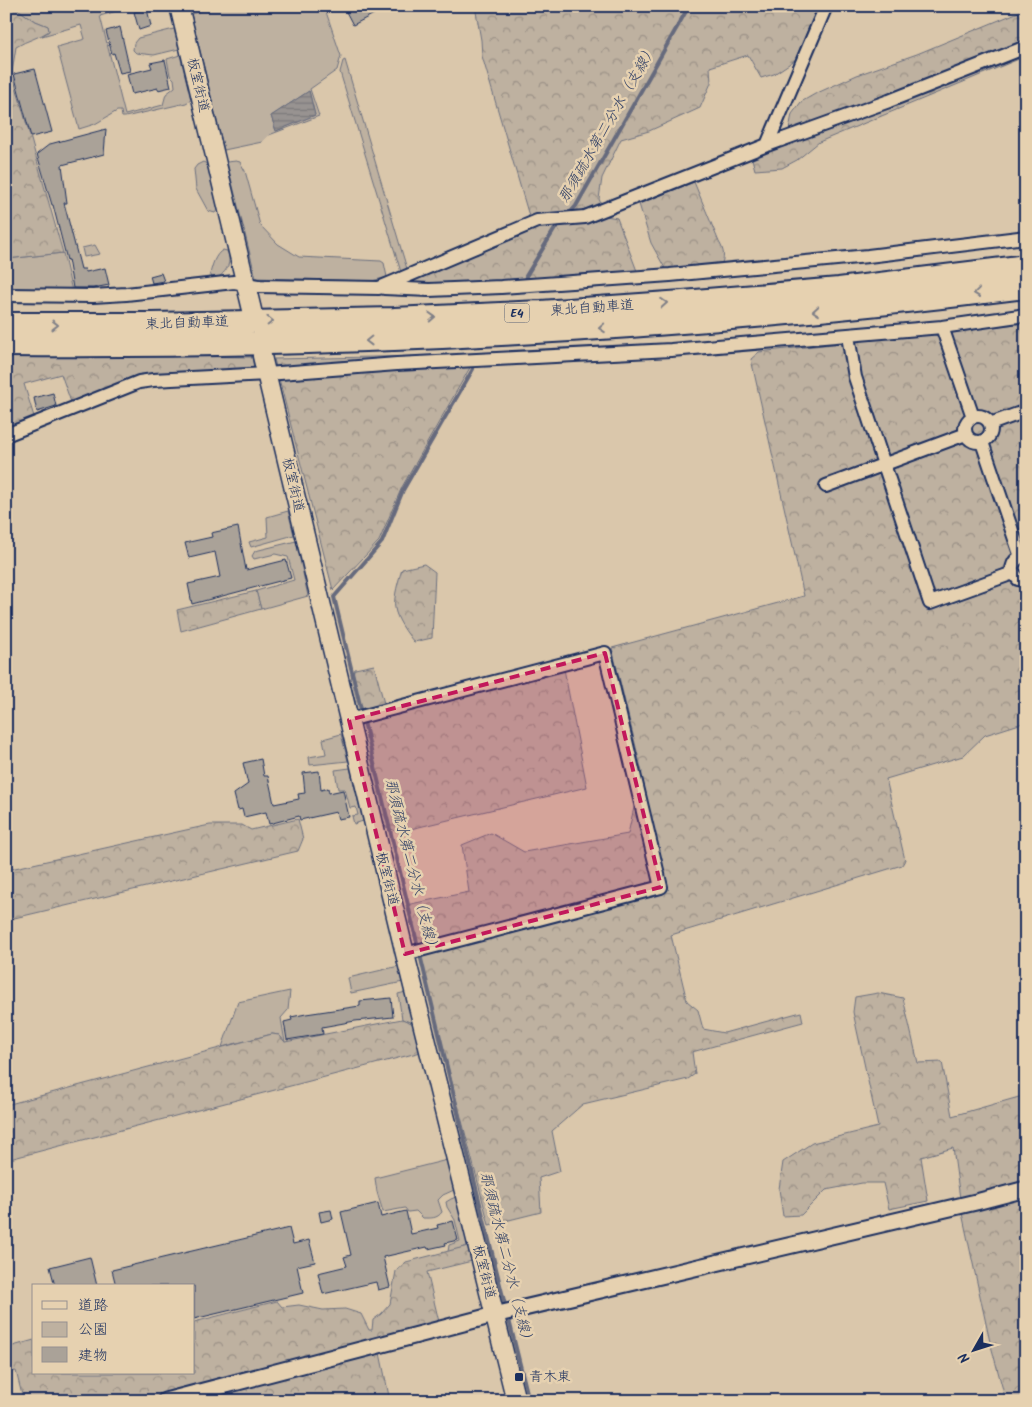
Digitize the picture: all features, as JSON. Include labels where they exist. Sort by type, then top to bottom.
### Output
[{"type":"highway","name":"東北自動車道","points":[[6,324],[152,324],[394,319],[531,312],[839,289],[1026,266]]},
{"type":"highway","name":"東北自動車道","points":[[6,345],[156,346],[396,340],[684,323],[825,310],[1026,287]]},
{"type":"main road","name":"板室街道","points":[[179,6],[252,310]]},
{"type":"main road","name":"板室街道","points":[[262,356],[348,720],[516,1401]]},
{"type":"street","points":[[767,145],[826,6]]},
{"type":"street","points":[[378,288],[537,221],[585,217],[767,145],[889,101],[1026,47]]},
{"type":"street","points":[[6,295],[110,295],[234,282],[258,286],[430,290],[501,287],[868,256],[1026,237]]},
{"type":"street","points":[[6,435],[139,382],[153,380],[398,364],[671,350],[942,327],[1026,316]]},
{"type":"street","points":[[942,327],[973,417]]},
{"type":"street","points":[[848,336],[855,377],[930,603],[1013,573]]},
{"type":"street","points":[[990,424],[1026,411]]},
{"type":"street","points":[[973,417],[982,417],[989,422],[991,430],[985,441],[972,441],[966,434],[965,427],[973,417]]},
{"type":"street","points":[[826,486],[966,434]]},
{"type":"street","points":[[982,442],[1023,556],[1013,563],[1013,573],[1018,579],[1026,581]]},
{"type":"street","points":[[348,720],[606,653],[661,887],[405,954]]},
{"type":"street","points":[[165,1401],[494,1315],[1026,1189]]},
{"type":"highlighted area","points":[[605,653],[661,887],[405,954],[349,720]]},
{"type":"green space","points":[[6,6],[13,6],[33,20],[48,26],[49,31],[16,47],[12,72],[63,253],[6,259]]},
{"type":"green space","points":[[13,6],[86,6],[88,13],[112,6],[133,6],[100,16],[125,115],[163,105],[166,94],[175,87],[174,79],[170,75],[167,59],[180,55],[191,100],[186,103],[125,117],[122,117],[121,111],[117,111],[95,124],[79,129],[57,47],[85,39],[81,25],[42,36],[49,31],[48,26],[33,20]]},
{"type":"green space","points":[[218,6],[324,6],[341,56],[337,70],[310,89],[319,116],[269,135],[262,142],[224,150],[191,14]],"holes":[[[309,91],[315,115],[276,131],[271,116]]]},
{"type":"green space","points":[[475,6],[615,6],[616,9],[630,10],[640,6],[818,6],[795,60],[774,74],[761,78],[748,55],[710,67],[711,83],[700,108],[649,131],[621,139],[602,178],[599,199],[606,216],[617,218],[637,271],[636,277],[409,286],[410,281],[524,232],[529,216],[482,56]]},
{"type":"green space","points":[[1026,9],[1026,56],[819,142],[797,160],[782,168],[755,170],[752,159],[759,152],[783,143],[789,130],[792,114],[801,102],[857,75],[917,54]]},
{"type":"green space","points":[[174,29],[179,49],[154,55],[136,53],[133,50],[134,43],[138,38]]},
{"type":"green space","points":[[345,60],[407,269],[401,272],[340,72]]},
{"type":"green space","points":[[203,162],[207,164],[218,209],[215,213],[208,211],[196,189],[194,169]]},
{"type":"green space","points":[[227,162],[240,162],[245,171],[260,225],[278,244],[299,257],[381,261],[384,263],[387,277],[372,281],[256,278]]},
{"type":"green space","points":[[694,182],[722,248],[724,254],[723,261],[719,267],[667,272],[651,243],[639,204]]},
{"type":"green space","points":[[95,245],[100,254],[84,257],[82,248]]},
{"type":"green space","points":[[223,250],[227,251],[229,256],[227,268],[222,275],[214,280],[210,274],[212,267],[216,257]]},
{"type":"green space","points":[[63,253],[72,291],[6,293],[6,259]]},
{"type":"green space","points":[[1026,323],[1026,722],[985,735],[963,756],[886,779],[905,860],[902,865],[671,935],[687,1001],[698,1010],[703,1029],[724,1033],[801,1012],[803,1022],[692,1052],[695,1074],[688,1079],[583,1104],[552,1131],[560,1171],[539,1178],[541,1212],[489,1225],[406,905],[469,892],[462,845],[491,833],[524,852],[628,834],[642,772],[612,648],[804,596],[751,359],[759,352]]},
{"type":"green space","points":[[6,355],[252,357],[254,368],[250,371],[153,376],[72,405],[61,374],[24,384],[35,420],[6,431]]},
{"type":"green space","points":[[474,355],[472,364],[402,487],[379,541],[333,590],[274,359]]},
{"type":"green space","points":[[288,511],[294,535],[251,547],[249,542],[268,537],[267,517]]},
{"type":"green space","points":[[296,541],[308,596],[261,609],[256,591],[294,580],[288,557],[275,554],[254,559],[252,556],[255,551]]},
{"type":"green space","points":[[424,564],[435,572],[432,638],[414,642],[397,616],[395,599],[402,569]]},
{"type":"green space","points":[[256,591],[261,609],[181,631],[177,610]]},
{"type":"green space","points":[[374,665],[387,715],[564,669],[587,787],[398,832],[384,826],[350,680],[355,669]]},
{"type":"green space","points":[[341,734],[348,761],[310,765],[309,757],[326,754],[323,739]]},
{"type":"green space","points":[[350,768],[363,821],[354,824],[352,816],[358,815],[356,807],[350,808],[345,789],[338,789],[335,770]]},
{"type":"green space","points":[[298,819],[303,839],[298,851],[6,920],[6,870],[210,825],[242,825],[251,830]]},
{"type":"green space","points":[[399,966],[403,982],[351,993],[348,978]]},
{"type":"green space","points":[[290,991],[288,1010],[281,1018],[285,1042],[279,1035],[272,1034],[222,1047],[238,1002]]},
{"type":"green space","points":[[406,992],[414,1024],[402,1019],[398,994]]},
{"type":"green space","points":[[878,993],[903,998],[918,1063],[942,1062],[952,1116],[1026,1095],[1026,1401],[1006,1401],[990,1342],[962,1213],[953,1148],[921,1157],[928,1201],[889,1209],[883,1183],[862,1183],[826,1190],[801,1215],[783,1216],[779,1189],[783,1162],[812,1143],[878,1127],[853,1012],[855,997]]},
{"type":"green space","points":[[402,1019],[414,1024],[421,1052],[6,1160],[6,1105],[272,1034],[279,1035],[285,1042]]},
{"type":"green space","points":[[447,1160],[454,1190],[443,1195],[438,1200],[442,1212],[438,1216],[423,1218],[416,1211],[408,1212],[405,1208],[383,1212],[375,1178]]},
{"type":"green space","points":[[456,1197],[468,1246],[448,1252],[449,1245],[460,1241],[455,1220],[446,1202]]},
{"type":"green space","points":[[468,1246],[472,1261],[427,1272],[440,1326],[139,1401],[17,1401],[22,1395],[16,1371],[6,1373],[6,1348],[32,1341],[32,1374],[195,1374],[195,1322],[277,1301],[282,1307],[299,1305],[323,1310],[345,1309],[361,1314],[369,1330],[372,1330],[373,1320],[390,1304],[396,1271],[406,1262]]},
{"type":"green space","points":[[380,1353],[390,1401],[190,1401]]},
{"type":"shaded area","points":[[309,91],[315,115],[276,131],[271,116]]},
{"type":"building","points":[[343,6],[389,6],[353,25]]},
{"type":"building","points":[[147,9],[151,26],[139,30],[134,12]]},
{"type":"building","points":[[120,27],[130,71],[120,73],[114,53],[112,54],[106,31]]},
{"type":"building","points":[[165,60],[171,87],[132,94],[127,74],[152,68],[150,63]]},
{"type":"building","points":[[35,69],[52,132],[31,137],[14,74]]},
{"type":"building","points":[[106,129],[104,154],[62,165],[67,203],[64,203],[81,269],[85,269],[86,272],[105,268],[109,285],[93,288],[73,288],[68,259],[37,154],[50,144]]},
{"type":"building","points":[[161,273],[164,281],[152,283],[150,276]]},
{"type":"building","points":[[53,393],[56,406],[37,412],[34,398]]},
{"type":"building","points":[[238,527],[246,570],[286,560],[291,578],[192,604],[188,584],[220,577],[215,552],[189,558],[185,543],[212,537],[211,533]]},
{"type":"building","points":[[261,759],[264,776],[268,776],[274,804],[299,799],[298,794],[305,793],[303,773],[319,771],[321,790],[328,788],[329,793],[343,790],[349,817],[338,819],[336,812],[300,820],[299,816],[269,824],[266,812],[244,817],[242,809],[238,810],[234,794],[248,784],[243,763]]},
{"type":"building","points":[[391,998],[393,1017],[322,1027],[323,1034],[287,1040],[284,1022],[292,1020],[291,1017],[360,1006],[360,1001]]},
{"type":"building","points":[[378,1203],[381,1217],[406,1211],[411,1234],[438,1228],[437,1225],[453,1221],[458,1240],[445,1243],[446,1245],[428,1249],[427,1247],[383,1257],[390,1287],[378,1290],[376,1282],[323,1294],[318,1273],[347,1266],[344,1257],[351,1255],[341,1212]]},
{"type":"building","points":[[331,1210],[333,1219],[321,1222],[319,1212]]},
{"type":"building","points":[[289,1228],[293,1244],[309,1240],[315,1262],[297,1266],[303,1293],[195,1319],[195,1284],[116,1284],[112,1270]]},
{"type":"building","points":[[90,1257],[97,1284],[54,1284],[50,1267]]},
{"type":"waterway","name":"那須疏水第二分水（支線）","points":[[568,215],[576,206],[689,6]]},
{"type":"waterway","name":"那須疏水第二分水（支線）","points":[[526,276],[560,223]]},
{"type":"waterway","name":"那須疏水第二分水（支線）","points":[[473,369],[403,490],[382,542],[334,597],[506,1309]]},
{"type":"waterway","name":"那須疏水第二分水（支線）","points":[[508,1316],[529,1401]]},
{"type":"place","name":"青木東","points":[[519,1377]]}]
